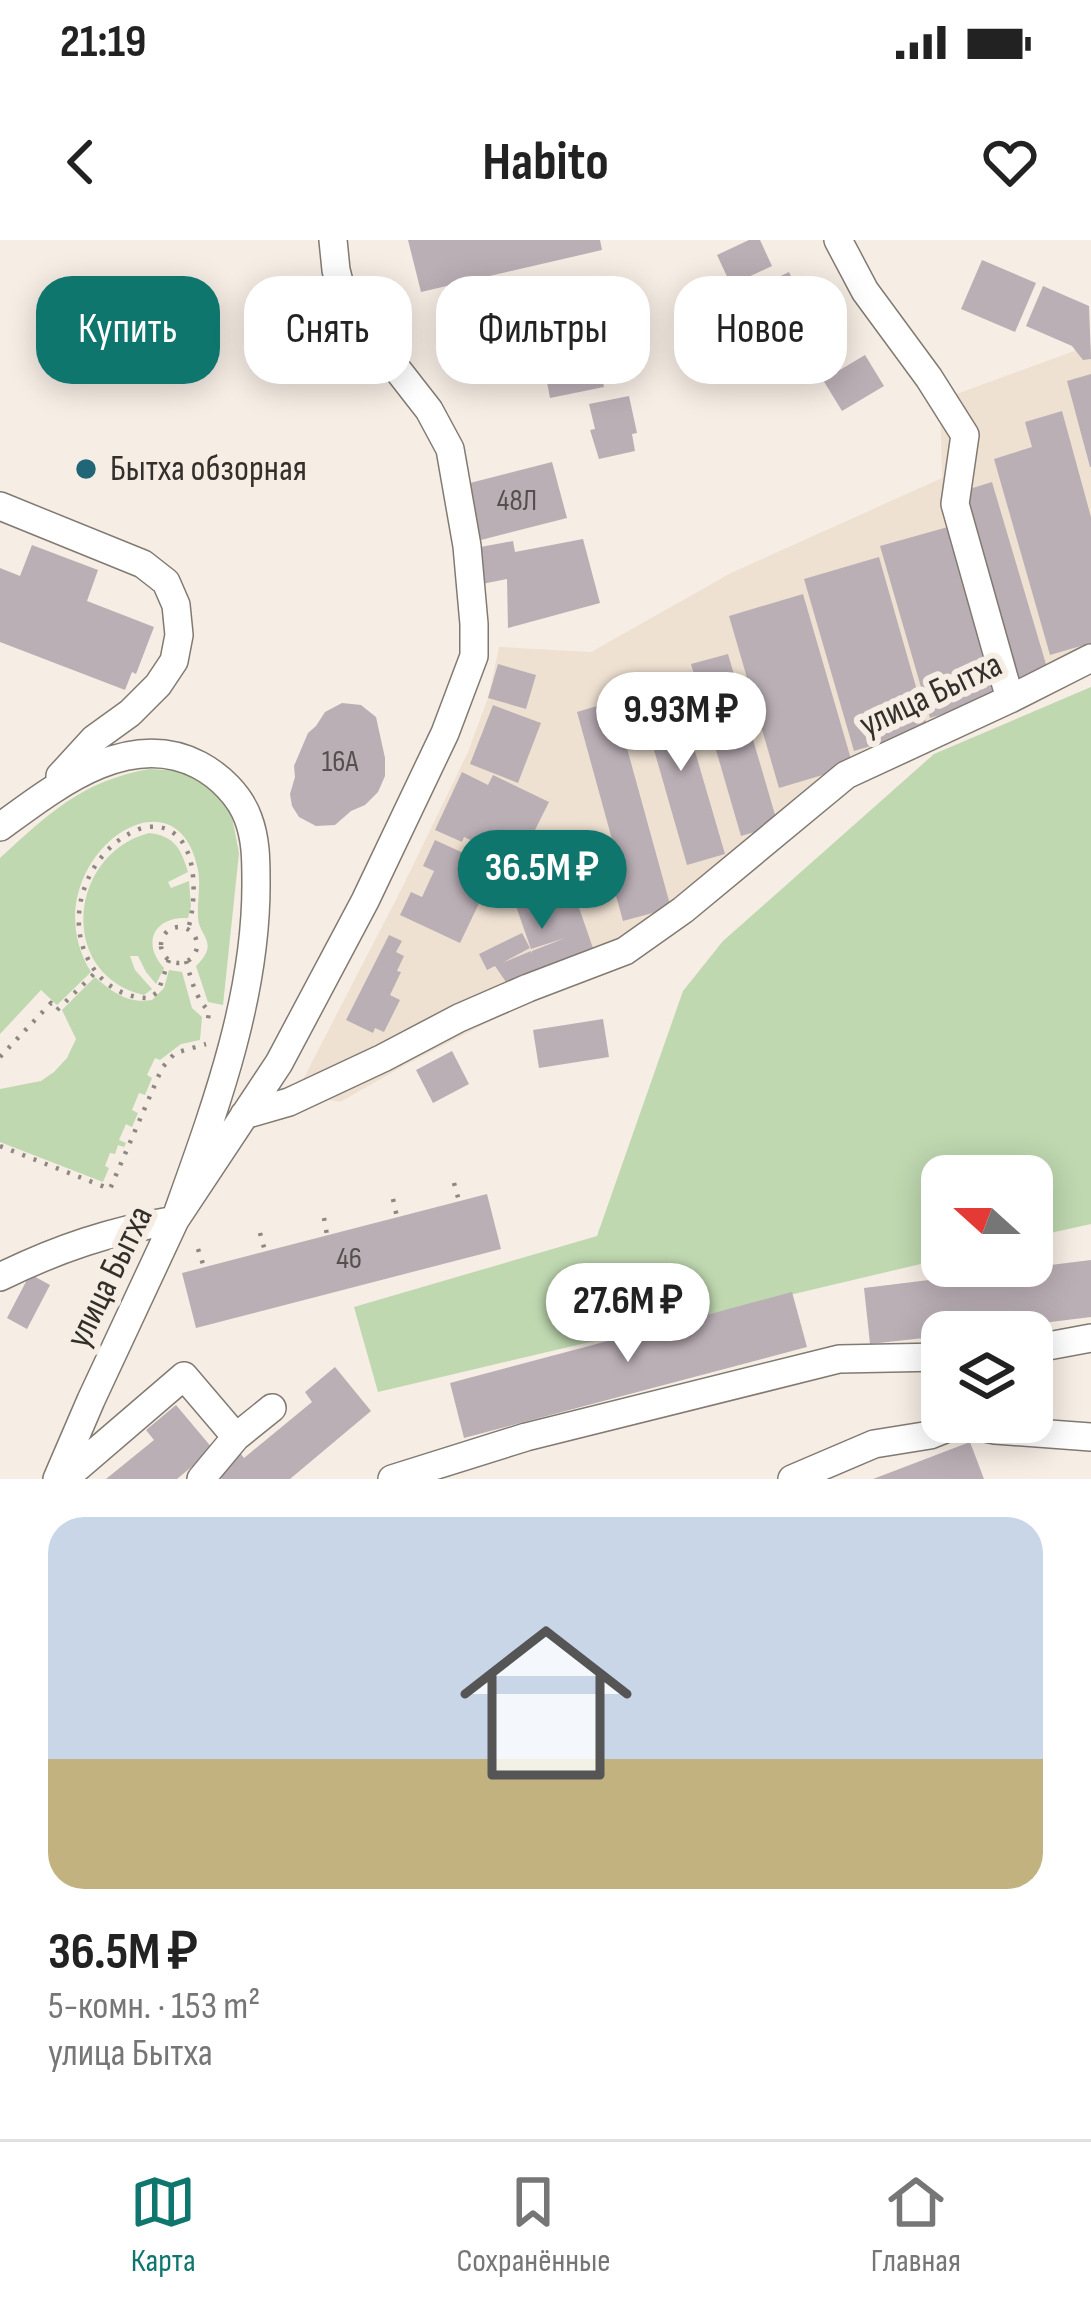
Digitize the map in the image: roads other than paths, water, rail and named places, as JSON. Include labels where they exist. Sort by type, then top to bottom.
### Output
[{"type":"street","name":"улица Бытха","points":[[61,1479],[91,1400],[176,1220],[279,1063],[365,902],[446,733],[474,656],[466,546],[450,449],[429,410],[344,301],[333,240]]},
{"type":"street","points":[[838,240],[865,291],[965,435],[955,504],[1010,700]]},
{"type":"street","points":[[0,506],[143,564],[166,582],[176,605],[179,635],[174,662],[158,685],[94,739],[41,796]]},
{"type":"street","name":"улица Бытха","points":[[244,1115],[289,1102],[459,1018],[625,951],[683,910],[846,775],[1091,658]]},
{"type":"street","points":[[0,827],[66,779],[106,761],[166,755],[195,762],[230,788],[248,815],[256,847],[256,927],[226,1077],[176,1220],[116,1231],[0,1276]]},
{"type":"street","points":[[1053,1345],[1091,1338]]},
{"type":"street","points":[[392,1479],[526,1437],[838,1359],[921,1357]]},
{"type":"street","points":[[61,1479],[184,1376],[236,1436]]},
{"type":"street","points":[[201,1479],[236,1436],[272,1408]]},
{"type":"street","points":[[792,1479],[874,1444],[930,1435],[960,1423],[1091,1437]]},
{"type":"place","name":"Бытха обзорная","points":[[86,469]]}]
